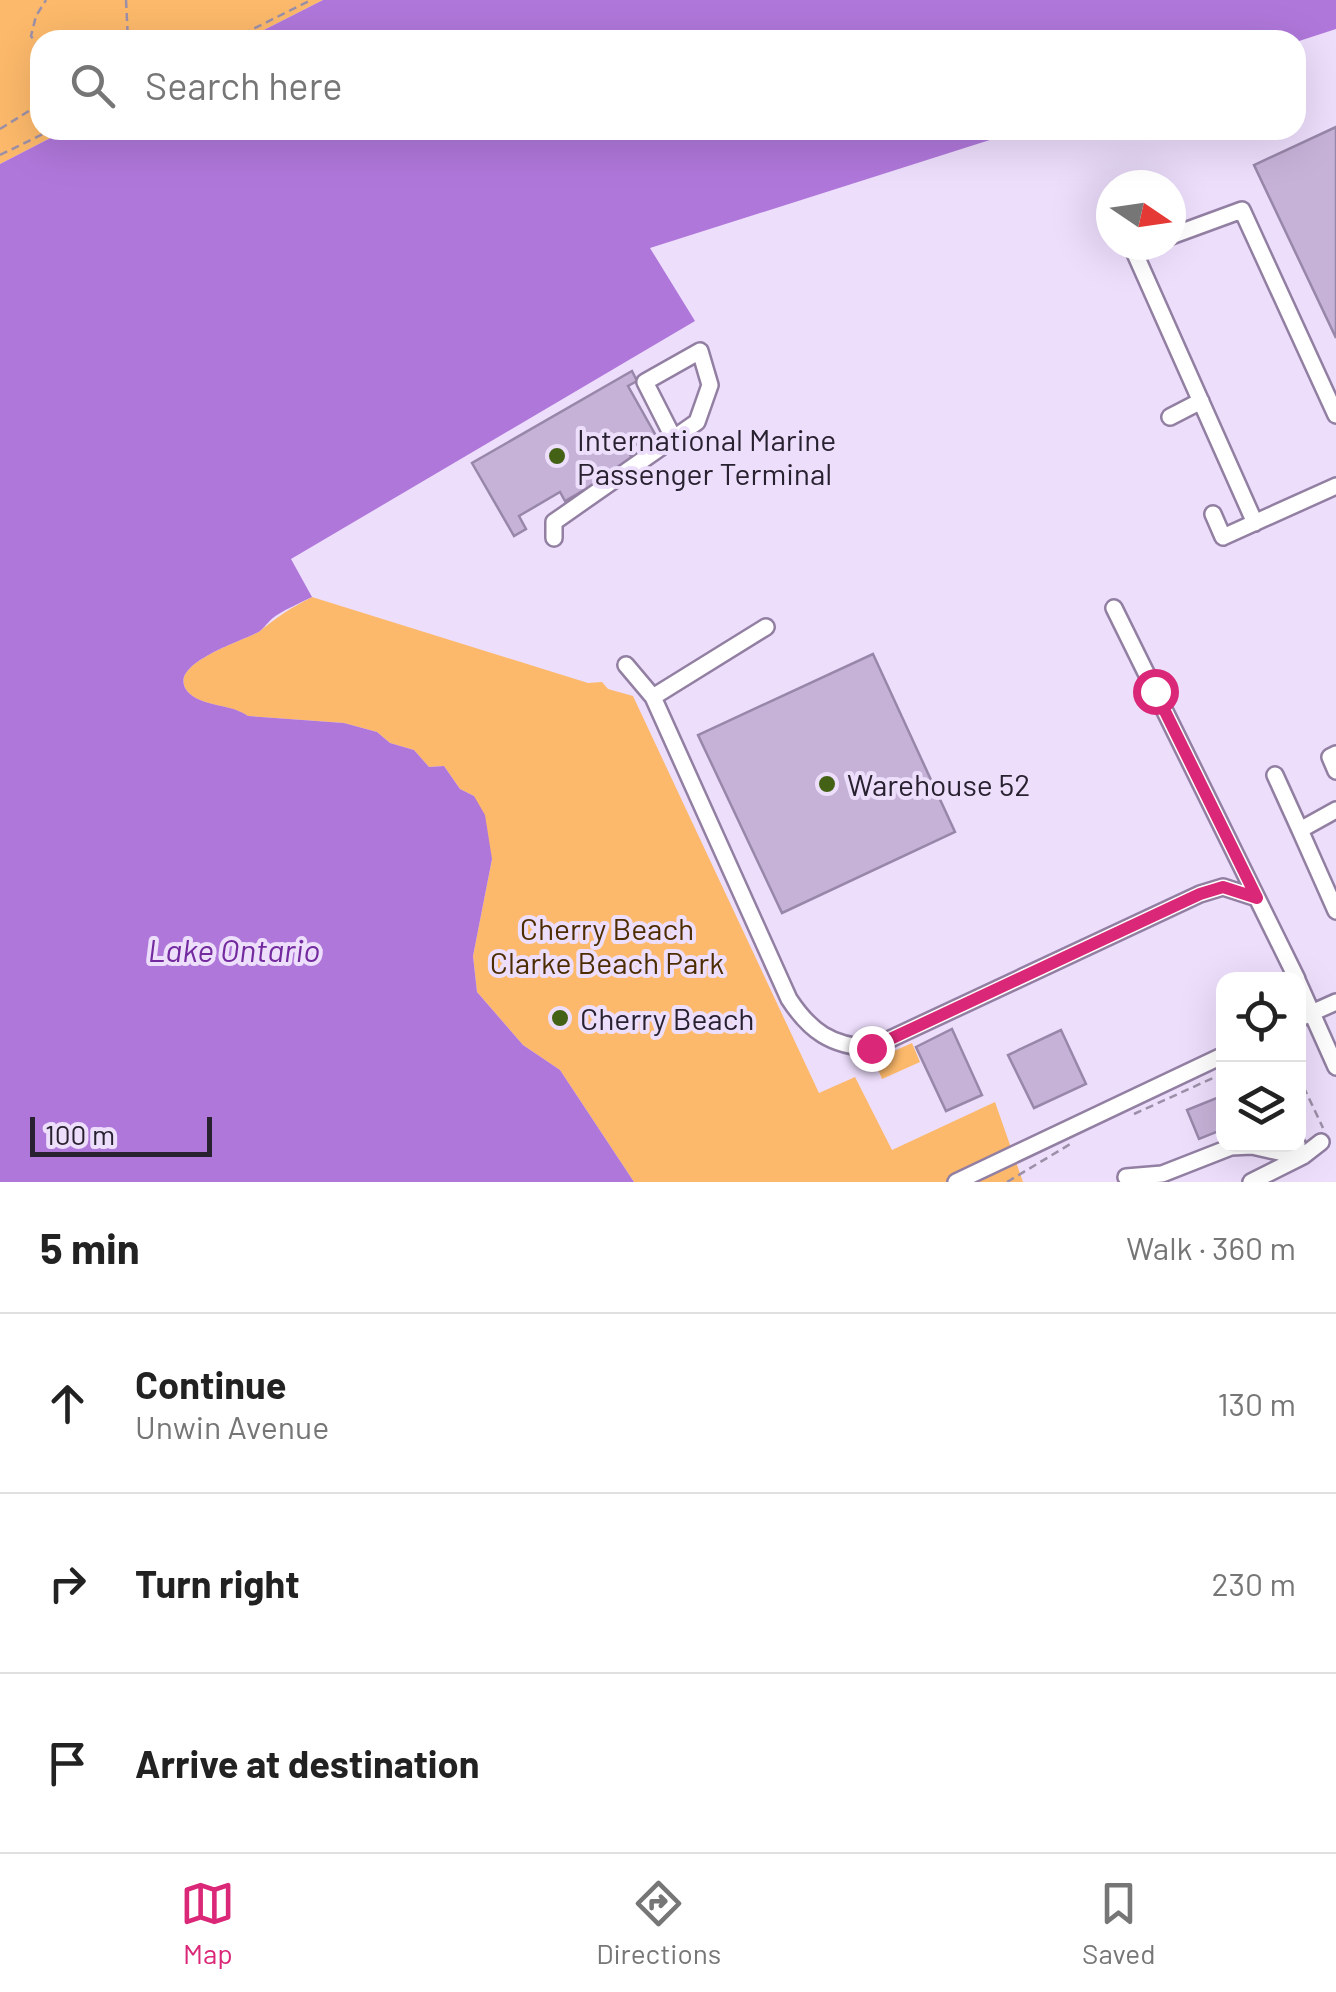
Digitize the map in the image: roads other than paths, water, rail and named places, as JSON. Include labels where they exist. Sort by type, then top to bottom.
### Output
[{"type":"street","points":[[1186,231],[1242,210],[1336,415]]},
{"type":"street","points":[[1138,260],[1255,523]]},
{"type":"street","points":[[554,538],[554,522],[674,439],[696,422],[710,385],[700,351],[645,382],[674,439]]},
{"type":"street","points":[[1170,417],[1201,401]]},
{"type":"street","points":[[1213,514],[1224,537],[1336,486]]},
{"type":"street","points":[[1114,608],[1294,972]]},
{"type":"street","points":[[653,697],[766,627]]},
{"type":"street","points":[[626,666],[653,697],[788,999],[805,1023],[827,1040],[852,1048],[871,1048],[1200,894],[1223,887],[1257,898]]},
{"type":"street","points":[[1336,754],[1330,758],[1336,770]]},
{"type":"street","points":[[1276,776],[1336,911]]},
{"type":"street","points":[[1300,830],[1336,810]]},
{"type":"street","points":[[1336,1002],[1306,1016],[1336,1067]]},
{"type":"street","points":[[956,1182],[1216,1059]]},
{"type":"street","points":[[1252,1182],[1303,1156],[1321,1142],[1306,1143]]},
{"type":"street","points":[[1126,1177],[1162,1174],[1217,1152]]},
{"type":"water","points":[[323,0],[1336,0],[1336,29],[1306,39],[1306,30],[264,30]]},
{"type":"water","name":"Lake Ontario","points":[[47,140],[990,140],[650,248],[695,321],[291,559],[312,597],[277,615],[260,631],[208,655],[186,673],[184,683],[190,694],[248,716],[344,723],[377,732],[390,743],[414,750],[429,767],[444,766],[460,789],[474,796],[485,815],[492,859],[473,956],[477,992],[523,1045],[560,1070],[634,1182],[0,1182],[0,164]]},
{"type":"place","name":"International Marine Passenger Terminal","points":[[557,456]]},
{"type":"place","name":"Warehouse 52","points":[[827,784]]},
{"type":"place","name":"Cherry Beach","points":[[560,1018]]},
{"type":"park label","name":"Cherry Beach Clarke Beach Park","points":[[607,945]]}]
